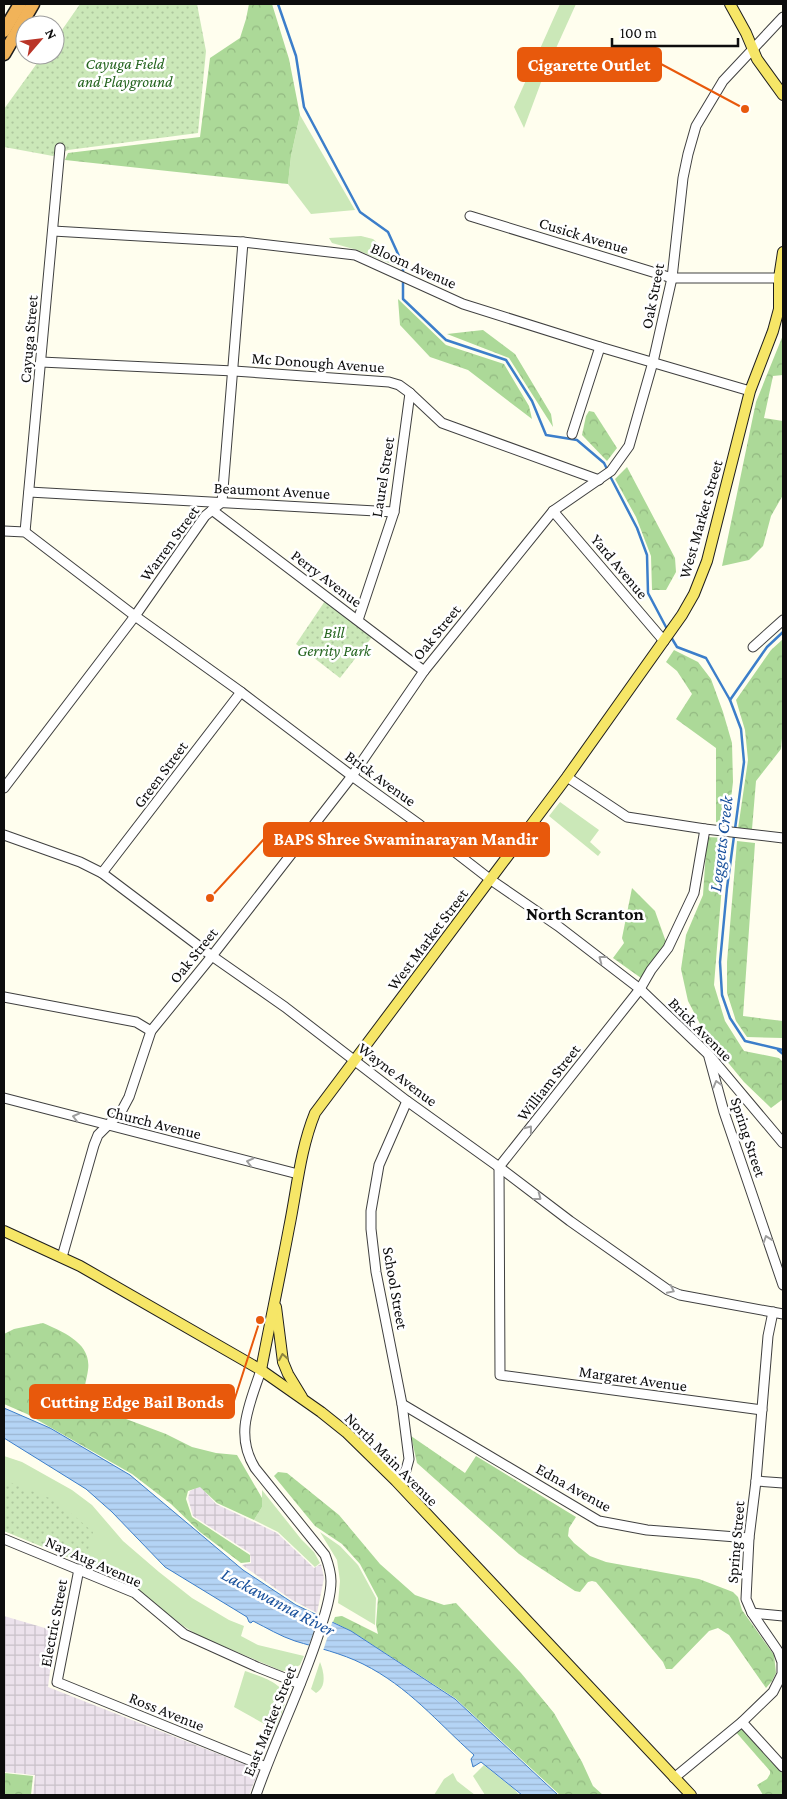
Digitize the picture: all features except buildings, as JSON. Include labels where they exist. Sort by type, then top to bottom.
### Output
[{"type":"highway","points":[[4,32],[20,4]]},
{"type":"highway","points":[[4,54],[33,4]]},
{"type":"main road","points":[[730,4],[746,33],[757,59],[783,95]]},
{"type":"main road","name":"West Market Street","points":[[261,1370],[290,1225],[298,1174],[307,1132],[314,1113],[567,777],[682,616],[694,594],[707,561],[750,391],[763,359],[779,309],[779,278],[783,252]]},
{"type":"main road","name":"North Main Avenue","points":[[4,1231],[62,1257],[261,1370],[346,1432],[396,1482],[691,1795]]},
{"type":"main road","points":[[275,1298],[283,1362],[304,1400]]},
{"type":"street","name":"Oak Street","points":[[62,1257],[94,1146],[98,1136],[121,1112],[129,1097],[151,1032],[352,776],[424,671],[553,511],[611,471],[629,446],[653,362],[672,278],[683,178],[696,126],[723,82],[783,17]]},
{"type":"street","name":"Cayuga Street","points":[[25,532],[60,148]]},
{"type":"street","name":"Cusick Avenue","points":[[470,216],[672,278],[779,278]]},
{"type":"street","name":"Bloom Avenue","points":[[53,231],[243,242],[355,255],[463,304],[750,391]]},
{"type":"street","name":"Warren Street","points":[[4,788],[135,616],[205,516],[222,502],[243,242]]},
{"type":"street","points":[[572,434],[600,347]]},
{"type":"street","name":"Mc Donough Avenue","points":[[41,362],[234,371],[390,382],[399,385],[442,423],[599,480]]},
{"type":"street","name":"Laurel Street","points":[[358,620],[394,512],[410,394]]},
{"type":"street","name":"Beaumont Avenue","points":[[29,492],[394,512]]},
{"type":"street","name":"Perry Avenue","points":[[212,510],[424,671]]},
{"type":"street","name":"Yard Avenue","points":[[553,511],[664,641]]},
{"type":"street","points":[[4,531],[25,532]]},
{"type":"street","name":"Brick Avenue","points":[[25,532],[135,616],[241,692],[491,880],[558,926],[640,989],[709,1055],[783,1143]]},
{"type":"street","points":[[753,647],[783,620]]},
{"type":"street","name":"Green Street","points":[[102,873],[241,692]]},
{"type":"street","points":[[567,777],[627,818],[783,838]]},
{"type":"street","name":"William Street","points":[[499,1167],[640,989],[651,970],[668,948],[694,893],[705,829]]},
{"type":"street","name":"Wayne Avenue","points":[[4,835],[80,862],[102,873],[212,956],[285,1007],[407,1101],[570,1221],[668,1290],[680,1295],[783,1314]]},
{"type":"street","points":[[4,998],[136,1022],[151,1032]]},
{"type":"street","name":"Spring Street","points":[[709,1055],[724,1112],[783,1285]]},
{"type":"street","name":"Church Avenue","points":[[4,1098],[298,1174]]},
{"type":"street","name":"School Street","points":[[396,1482],[406,1470],[409,1459],[402,1404],[376,1272],[371,1211],[379,1164],[407,1101]]},
{"type":"street","name":"Margaret Avenue","points":[[499,1167],[500,1375],[762,1410]]},
{"type":"street","name":"Spring Street","points":[[674,1778],[742,1722],[773,1692],[782,1674],[782,1662],[778,1651],[752,1612],[746,1598],[749,1538],[756,1481],[768,1336],[773,1312]]},
{"type":"street","name":"West Market Street","points":[[261,1370],[244,1422],[244,1443],[248,1457],[254,1468],[325,1555],[330,1568],[331,1582],[326,1610],[311,1658]]},
{"type":"street","name":"Edna Avenue","points":[[402,1404],[598,1521],[647,1530],[749,1538]]},
{"type":"street","points":[[756,1481],[783,1483]]},
{"type":"street","name":"Nay Aug Avenue","points":[[4,1539],[135,1593],[184,1634],[300,1684]]},
{"type":"street","name":"Electric Street","points":[[57,1682],[78,1569]]},
{"type":"street","points":[[752,1612],[783,1616]]},
{"type":"street","name":"East Market Street","points":[[256,1795],[311,1658]]},
{"type":"street","name":"Ross Avenue","points":[[57,1682],[266,1767]]},
{"type":"street","points":[[742,1722],[783,1767]]},
{"type":"shaded area","points":[[200,1486],[216,1504],[277,1533],[314,1568],[321,1564],[324,1578],[317,1613],[292,1600],[242,1565],[251,1563],[250,1553],[193,1516],[188,1498],[190,1491]]},
{"type":"shaded area","points":[[4,1616],[55,1631],[48,1687],[259,1770],[249,1795],[33,1795],[35,1775],[4,1772]]},
{"type":"green space","name":"Cayuga Field and Playground","points":[[80,4],[197,4],[206,51],[198,133],[68,150],[53,156],[4,147],[4,109],[36,65],[65,65],[65,26]]},
{"type":"green space","points":[[249,4],[272,4],[289,59],[300,115],[291,156],[288,184],[65,160],[68,153],[200,137],[210,58],[240,38]]},
{"type":"green space","points":[[560,4],[576,4],[543,77],[524,128],[514,107]]},
{"type":"green space","points":[[300,115],[355,210],[311,214],[288,184],[291,156]]},
{"type":"green space","points":[[361,236],[373,239],[399,263],[399,267],[357,250],[332,243],[329,238]]},
{"type":"green space","points":[[398,299],[446,345],[504,364],[529,406],[532,419],[468,370],[430,357],[400,325]]},
{"type":"green space","points":[[483,330],[515,354],[551,414],[553,427],[509,358],[447,334]]},
{"type":"green space","points":[[783,335],[783,375],[773,376],[764,418],[783,421],[783,495],[771,516],[763,546],[749,560],[722,566],[756,402]]},
{"type":"green space","points":[[589,411],[594,412],[617,448],[607,461],[582,435]]},
{"type":"green space","points":[[627,467],[675,558],[676,572],[666,590],[652,590],[651,556],[636,517],[615,479]]},
{"type":"green space","name":"Bill Gerrity Park","points":[[325,601],[372,637],[340,678],[296,644]]},
{"type":"green space","points":[[783,639],[783,727],[781,749],[756,781],[752,829],[738,829],[748,760],[745,730],[736,700],[771,650]]},
{"type":"green space","points":[[674,650],[698,662],[711,679],[723,712],[732,743],[733,782],[728,824],[716,822],[716,748],[676,719],[692,694],[677,671],[666,662]]},
{"type":"green space","points":[[560,802],[599,830],[590,842],[601,852],[598,856],[549,816]]},
{"type":"green space","points":[[707,837],[728,838],[722,885],[714,985],[725,1021],[744,1051],[779,1058],[783,1062],[783,1099],[771,1108],[744,1082],[707,1037],[688,1001],[681,969],[686,935],[703,895]]},
{"type":"green space","points":[[737,841],[755,843],[743,1016],[783,1021],[783,1038],[747,1037],[736,1021],[727,993],[727,962]]},
{"type":"green space","points":[[632,888],[655,911],[666,942],[641,978],[613,958],[624,943],[622,938]]},
{"type":"green space","points":[[43,1323],[59,1330],[74,1340],[85,1353],[88,1361],[84,1391],[86,1404],[166,1434],[192,1447],[216,1453],[237,1455],[262,1498],[262,1507],[254,1520],[217,1503],[200,1487],[188,1491],[186,1499],[192,1517],[250,1555],[250,1562],[241,1563],[200,1532],[171,1504],[132,1474],[27,1414],[4,1404],[4,1334],[14,1329]]},
{"type":"green space","points":[[411,1436],[465,1473],[476,1456],[576,1517],[569,1528],[568,1536],[590,1556],[606,1562],[699,1579],[733,1592],[738,1597],[742,1610],[774,1655],[776,1673],[772,1681],[766,1688],[729,1635],[718,1628],[709,1631],[672,1669],[666,1669],[663,1662],[596,1582],[588,1582],[580,1592],[575,1591],[519,1554],[417,1463]]},
{"type":"green space","points":[[4,1456],[22,1462],[72,1490],[92,1505],[123,1541],[159,1572],[192,1598],[229,1620],[244,1626],[241,1636],[258,1645],[304,1656],[300,1665],[290,1670],[282,1671],[199,1636],[127,1582],[4,1531]]},
{"type":"green space","points":[[278,1472],[287,1473],[339,1515],[380,1564],[415,1595],[444,1605],[456,1603],[521,1673],[554,1713],[582,1762],[593,1786],[603,1795],[560,1795],[455,1698],[351,1631],[333,1622],[335,1617],[342,1616],[378,1634],[376,1625],[378,1598],[360,1564],[342,1544],[315,1526],[274,1476]]},
{"type":"green space","points":[[4,1480],[57,1501],[93,1532],[84,1564],[4,1531]]},
{"type":"green space","points":[[262,1490],[301,1539],[314,1552],[320,1563],[315,1567],[278,1532],[254,1520],[262,1507]]},
{"type":"green space","points":[[320,1532],[340,1546],[358,1565],[376,1598],[375,1625],[338,1603],[340,1581],[337,1560]]},
{"type":"green space","points":[[320,1662],[323,1670],[323,1683],[316,1693],[311,1689]]},
{"type":"green space","points":[[245,1671],[272,1682],[278,1686],[285,1696],[283,1710],[275,1730],[234,1707]]},
{"type":"green space","points":[[742,1726],[783,1774],[783,1795],[763,1795],[757,1785],[767,1779],[770,1771],[735,1731]]},
{"type":"green space","points":[[484,1765],[519,1795],[485,1795],[473,1776]]},
{"type":"green space","points":[[4,1773],[33,1776],[31,1795],[4,1795]]},
{"type":"green space","points":[[453,1773],[457,1781],[475,1795],[434,1795],[444,1779]]},
{"type":"water","name":"Lackawanna River","points":[[4,1408],[50,1428],[130,1475],[243,1570],[296,1605],[351,1631],[455,1699],[558,1795],[522,1795],[481,1762],[473,1767],[471,1759],[474,1755],[395,1683],[363,1664],[289,1639],[253,1621],[249,1622],[247,1617],[165,1567],[112,1512],[86,1489],[4,1438]]},
{"type":"pier","points":[[321,1614],[333,1620],[323,1651],[308,1647]]},
{"type":"waterway","points":[[278,4],[296,56],[304,107],[360,212],[388,232],[403,265],[403,275]]},
{"type":"waterway","points":[[403,280],[403,299],[446,340],[506,360],[532,401],[546,435],[577,440],[604,463],[608,471]]},
{"type":"waterway","points":[[610,476],[637,528],[647,555],[648,593],[667,629]]},
{"type":"waterway","name":"Leggetts Creek","points":[[730,700],[767,647],[783,632]]},
{"type":"waterway","name":"Leggetts Creek","points":[[671,637],[677,647],[706,658],[730,700],[741,729],[744,762],[727,888],[720,962],[722,995],[730,1018],[745,1041],[783,1050]]},
{"type":"waterway","name":"Leggetts Creek","points":[[778,1050],[783,1054]]},
{"type":"place","name":"Cigarette Outlet","points":[[745,109]]},
{"type":"place","name":"BAPS Shree Swaminarayan Mandir","points":[[210,898]]},
{"type":"place","name":"Cutting Edge Bail Bonds","points":[[260,1320]]},
{"type":"district","name":"North Scranton","points":[[585,914]]}]
